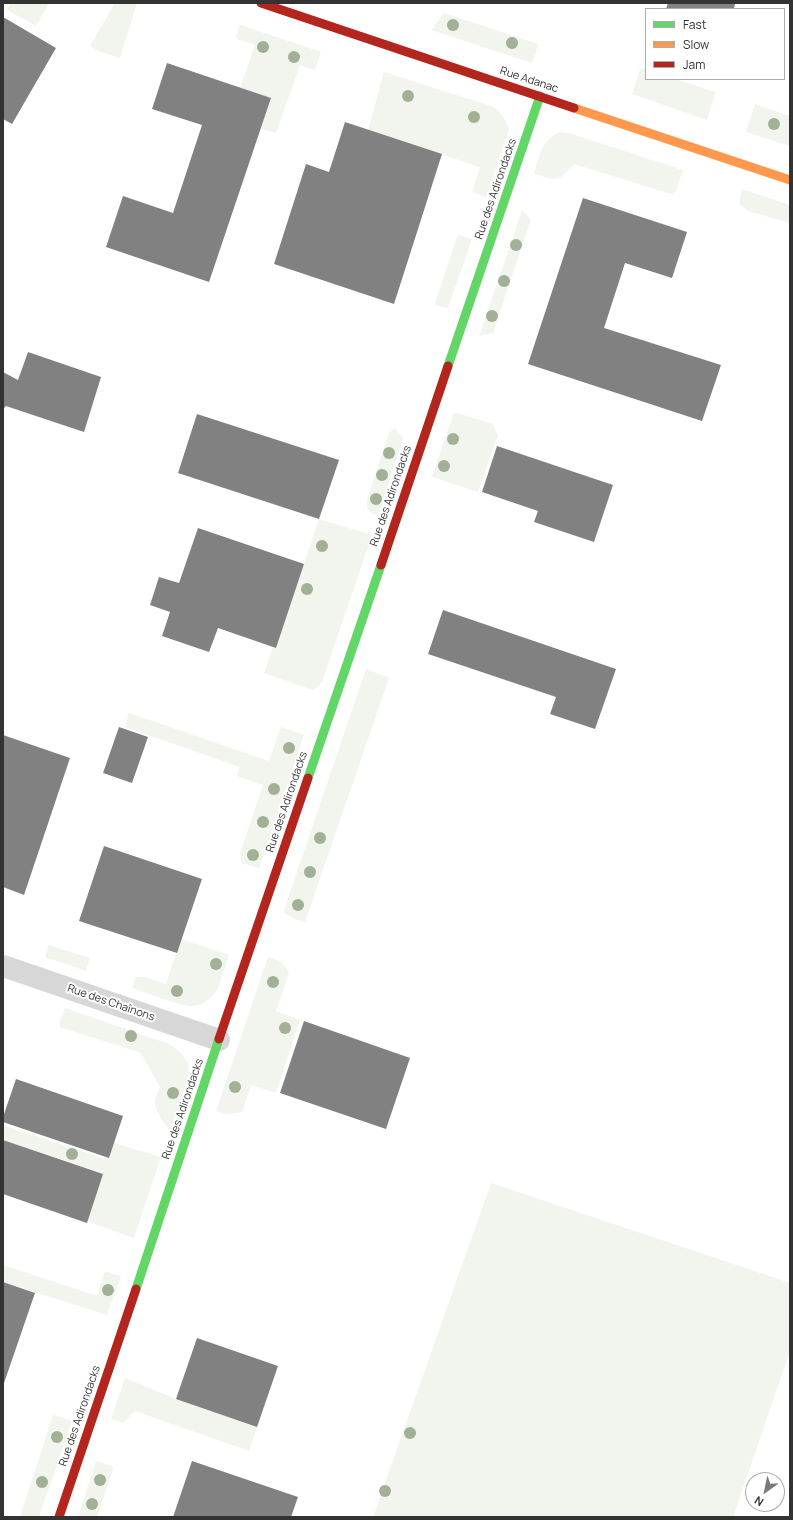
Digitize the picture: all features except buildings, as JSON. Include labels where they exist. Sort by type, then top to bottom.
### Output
[{"type":"street","name":"Rue Adanac","points":[[260,3],[790,180]]},
{"type":"street","name":"Rue des Adirondacks","points":[[59,1517],[219,1040],[540,96]]},
{"type":"street","name":"Rue des Chaînons","points":[[3,966],[219,1040]]},
{"type":"shaded area","points":[[11,3],[49,3],[36,26],[7,10]]},
{"type":"shaded area","points":[[115,3],[137,3],[120,58],[101,52],[90,46]]},
{"type":"shaded area","points":[[444,13],[538,44],[532,63],[431,30]]},
{"type":"shaded area","points":[[240,25],[321,52],[315,70],[300,65],[276,133],[261,129],[271,98],[240,88],[255,45],[237,39],[236,36]]},
{"type":"shaded area","points":[[640,69],[645,69],[645,80],[679,80],[715,92],[707,120],[632,94]]},
{"type":"shaded area","points":[[384,72],[494,107],[501,115],[509,130],[486,197],[472,192],[480,167],[368,130]]},
{"type":"shaded area","points":[[755,104],[790,116],[790,146],[746,132]]},
{"type":"shaded area","points":[[561,132],[569,133],[683,170],[676,191],[671,194],[574,164],[564,175],[557,179],[534,174],[545,143]]},
{"type":"shaded area","points":[[742,189],[790,205],[790,223],[748,211],[739,204]]},
{"type":"shaded area","points":[[522,211],[531,219],[493,333],[479,336]]},
{"type":"shaded area","points":[[459,235],[472,239],[448,308],[435,305],[457,237]]},
{"type":"shaded area","points":[[454,412],[493,424],[498,435],[478,492],[432,477]]},
{"type":"shaded area","points":[[395,428],[403,438],[378,516],[372,514],[369,510],[367,500],[389,433]]},
{"type":"shaded area","points":[[319,519],[372,535],[322,682],[313,690],[264,673],[273,647],[276,648]]},
{"type":"shaded area","points":[[366,669],[389,678],[305,922],[297,920],[284,913],[284,910]]},
{"type":"shaded area","points":[[129,713],[269,761],[281,727],[304,735],[259,868],[242,863],[240,853],[263,785],[237,776],[240,767],[125,727]]},
{"type":"shaded area","points":[[181,939],[229,955],[219,986],[212,996],[203,1003],[192,1006],[171,1001],[132,988],[136,977],[144,977],[166,984]]},
{"type":"shaded area","points":[[49,945],[90,958],[86,971],[45,957]]},
{"type":"shaded area","points":[[268,957],[282,962],[289,973],[275,1011],[300,1020],[276,1093],[251,1085],[242,1112],[226,1114],[216,1111]]},
{"type":"shaded area","points":[[65,1008],[169,1044],[183,1055],[188,1065],[187,1078],[170,1131],[156,1108],[155,1099],[160,1087],[141,1053],[60,1027],[59,1024]]},
{"type":"shaded area","points":[[3,1125],[108,1160],[114,1143],[161,1157],[134,1238],[87,1221],[103,1173],[3,1140]]},
{"type":"shaded area","points":[[491,1183],[790,1283],[790,1351],[748,1472],[745,1472],[745,1482],[733,1517],[373,1517]]},
{"type":"shaded area","points":[[3,1265],[97,1296],[104,1273],[107,1272],[121,1276],[107,1315],[3,1282]]},
{"type":"shaded area","points":[[125,1378],[176,1399],[257,1427],[249,1451],[135,1411],[123,1423],[111,1419]]},
{"type":"shaded area","points":[[53,1415],[72,1421],[39,1517],[20,1517]]},
{"type":"shaded area","points":[[96,1461],[112,1466],[113,1469],[97,1517],[78,1517]]},
{"type":"traffic: fast","points":[[448,366],[540,96]]},
{"type":"traffic: fast","points":[[308,778],[381,565]]},
{"type":"traffic: fast","points":[[136,1289],[219,1039]]},
{"type":"traffic: slow","points":[[574,108],[790,180]]},
{"type":"traffic: jam","points":[[261,3],[574,108]]},
{"type":"traffic: jam","points":[[381,565],[448,366]]},
{"type":"traffic: jam","points":[[219,1039],[308,778]]},
{"type":"traffic: jam","points":[[59,1517],[136,1289]]}]
